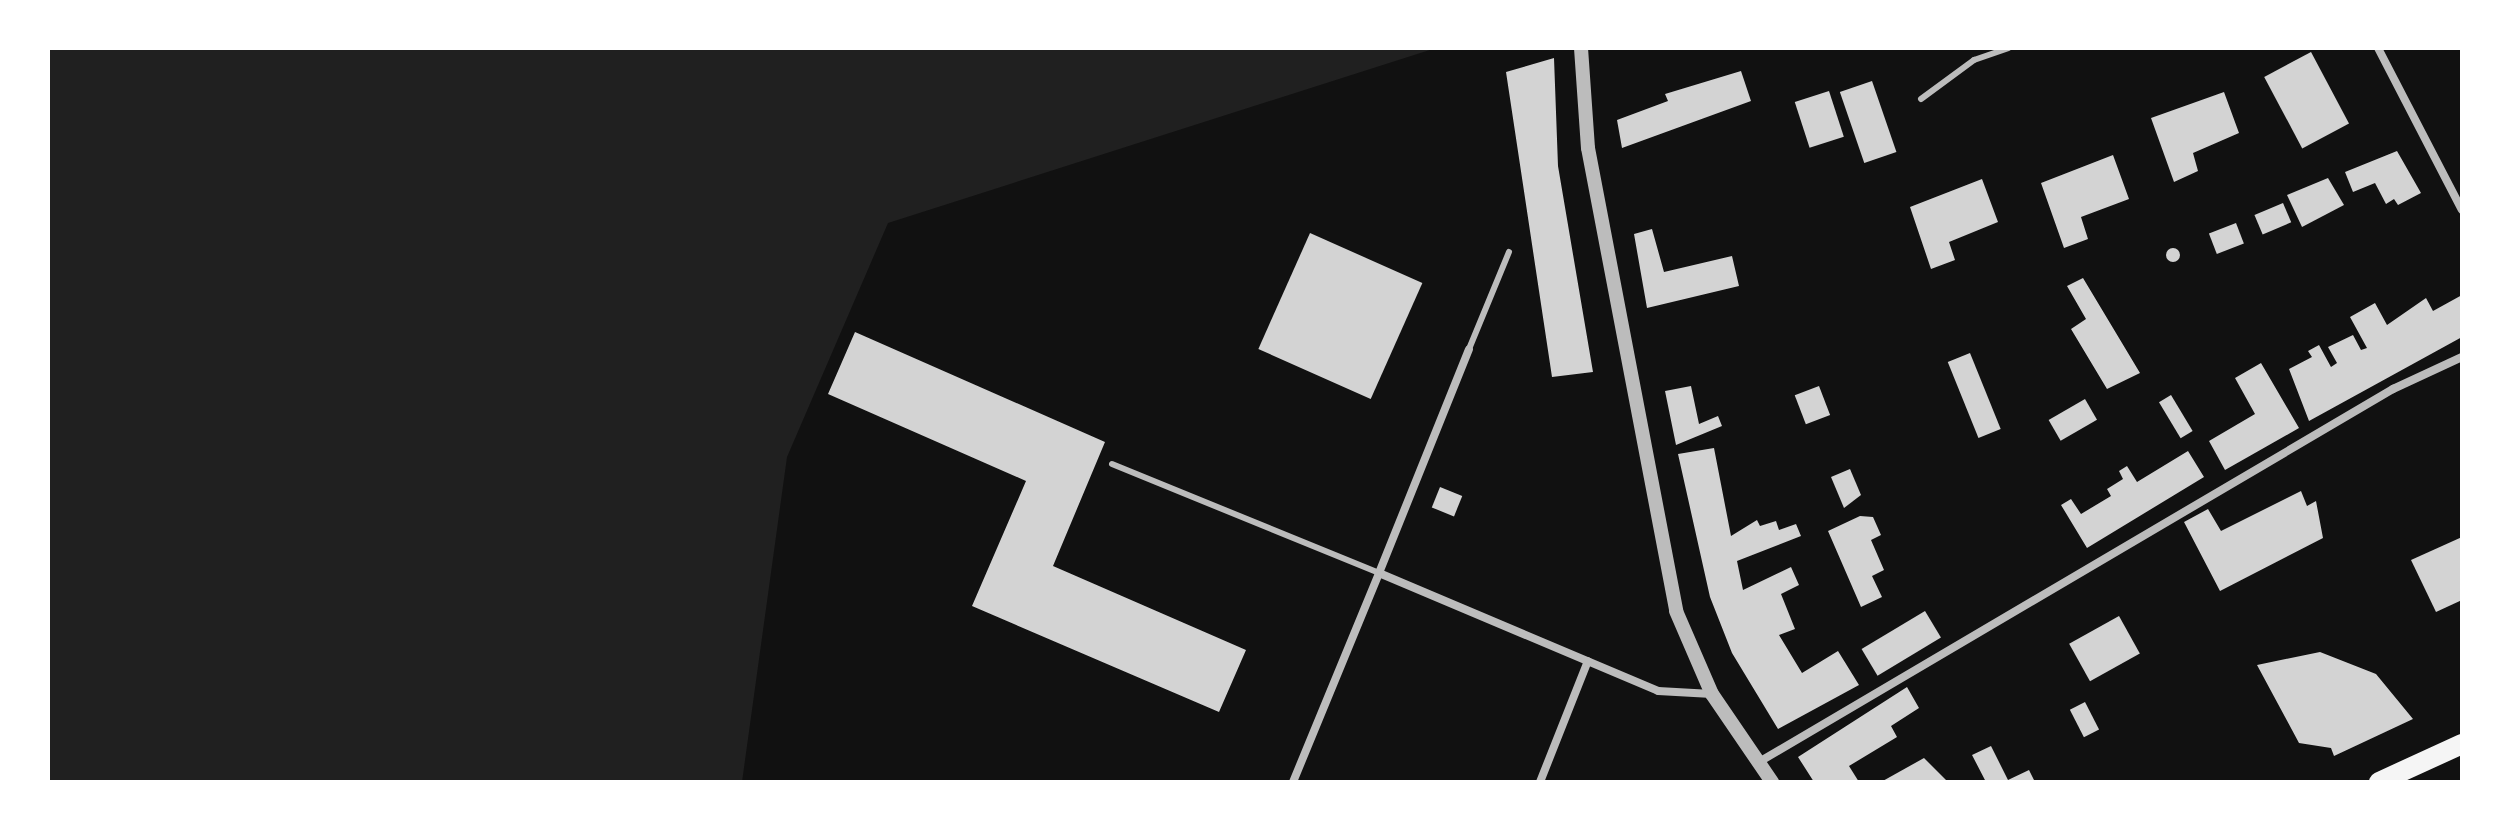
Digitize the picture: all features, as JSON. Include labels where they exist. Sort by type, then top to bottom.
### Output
[{"type":"main road","points":[[2379,782],[2462,744]]},
{"type":"street","points":[[1581,48],[1588,148],[1680,624],[1712,694],[1772,782]]},
{"type":"street","points":[[2378,48],[2462,210]]},
{"type":"street","points":[[1293,782],[1469,349]]},
{"type":"street","points":[[1759,762],[2379,396],[2462,357]]},
{"type":"street","points":[[1379,573],[1658,691],[1712,694]]},
{"type":"street","points":[[1540,782],[1588,661]]},
{"type":"lane","points":[[1921,99],[1974,60],[2008,48]]},
{"type":"lane","points":[[1469,349],[1509,252]]},
{"type":"lane","points":[[1112,464],[1379,573]]},
{"type":"shaded area","points":[[48,48],[1436,48],[888,223],[787,457],[742,782],[48,782]]},
{"type":"building","points":[[2311,52],[2349,124],[2302,148],[2264,77]]},
{"type":"building","points":[[1554,58],[1558,166],[1593,372],[1552,377],[1506,72]]},
{"type":"building","points":[[1741,71],[1751,101],[1622,148],[1617,120],[1668,101],[1665,94]]},
{"type":"building","points":[[1872,81],[1896,152],[1864,163],[1840,92]]},
{"type":"building","points":[[1829,91],[1844,137],[1810,148],[1795,102]]},
{"type":"building","points":[[2224,92],[2239,133],[2193,153],[2198,171],[2174,182],[2151,118]]},
{"type":"building","points":[[2397,151],[2421,193],[2398,205],[2394,199],[2386,204],[2375,183],[2353,192],[2345,172]]},
{"type":"building","points":[[2113,155],[2129,199],[2081,217],[2088,239],[2064,248],[2041,183]]},
{"type":"building","points":[[2328,178],[2344,205],[2302,227],[2287,195]]},
{"type":"building","points":[[1982,179],[1998,222],[1949,242],[1955,260],[1931,269],[1910,207]]},
{"type":"building","points":[[2283,203],[2291,222],[2263,234],[2254,215]]},
{"type":"building","points":[[2236,223],[2244,244],[2217,254],[2209,233]]},
{"type":"building","points":[[1652,229],[1664,272],[1732,256],[1739,286],[1647,308],[1634,234]]},
{"type":"building","points":[[1310,233],[1422,283],[1371,399],[1258,349]]},
{"type":"building","points":[[2173,248],[2180,255],[2173,262],[2166,255]]},
{"type":"building","points":[[2083,278],[2140,373],[2107,389],[2071,329],[2086,319],[2067,286]]},
{"type":"building","points":[[2462,295],[2462,337],[2309,421],[2289,369],[2312,357],[2308,351],[2319,345],[2331,367],[2337,363],[2328,347],[2353,335],[2361,350],[2367,348],[2350,317],[2375,303],[2387,325],[2426,298],[2433,311]]},
{"type":"building","points":[[855,332],[1105,442],[1053,566],[1246,650],[1219,712],[972,606],[1026,481],[828,394]]},
{"type":"building","points":[[1970,353],[2001,429],[1978,438],[1948,362]]},
{"type":"building","points":[[2261,363],[2299,428],[2225,470],[2209,441],[2255,414],[2235,378]]},
{"type":"building","points":[[1691,386],[1699,424],[1718,416],[1722,426],[1676,445],[1665,391]]},
{"type":"building","points":[[1819,386],[1830,415],[1806,424],[1795,395]]},
{"type":"building","points":[[2171,395],[2193,431],[2181,438],[2159,402]]},
{"type":"building","points":[[2085,399],[2097,420],[2061,441],[2049,420]]},
{"type":"building","points":[[1714,448],[1731,536],[1757,520],[1760,526],[1776,521],[1779,530],[1796,524],[1801,536],[1737,561],[1743,590],[1791,567],[1799,585],[1781,594],[1795,629],[1779,635],[1802,673],[1838,651],[1859,685],[1778,729],[1732,653],[1710,597],[1678,454]]},
{"type":"building","points":[[2188,451],[2204,477],[2087,548],[2061,505],[2071,499],[2081,514],[2111,496],[2107,489],[2123,479],[2119,471],[2127,466],[2137,482]]},
{"type":"building","points":[[1850,469],[1861,495],[1844,508],[1831,477]]},
{"type":"building","points":[[1440,487],[1462,496],[1454,516],[1432,507]]},
{"type":"building","points":[[2301,491],[2307,506],[2316,501],[2323,538],[2220,591],[2184,522],[2208,509],[2221,531]]},
{"type":"building","points":[[1860,516],[1873,517],[1881,535],[1871,540],[1884,570],[1872,576],[1882,597],[1861,607],[1828,531]]},
{"type":"building","points":[[2462,537],[2462,600],[2436,612],[2411,560]]},
{"type":"building","points":[[1925,611],[1941,638],[1878,676],[1862,649]]},
{"type":"building","points":[[2119,616],[2140,654],[2090,681],[2069,644]]},
{"type":"building","points":[[2320,652],[2376,674],[2413,719],[2334,756],[2331,748],[2299,743],[2257,665]]},
{"type":"building","points":[[1907,687],[1919,708],[1891,726],[1897,737],[1849,766],[1859,782],[1814,782],[1798,757]]},
{"type":"building","points":[[2085,702],[2099,730],[2084,737],[2070,710]]},
{"type":"building","points":[[1991,746],[2008,780],[2029,770],[2035,782],[1986,782],[1972,755]]},
{"type":"building","points":[[1924,758],[1948,782],[1881,782]]}]
